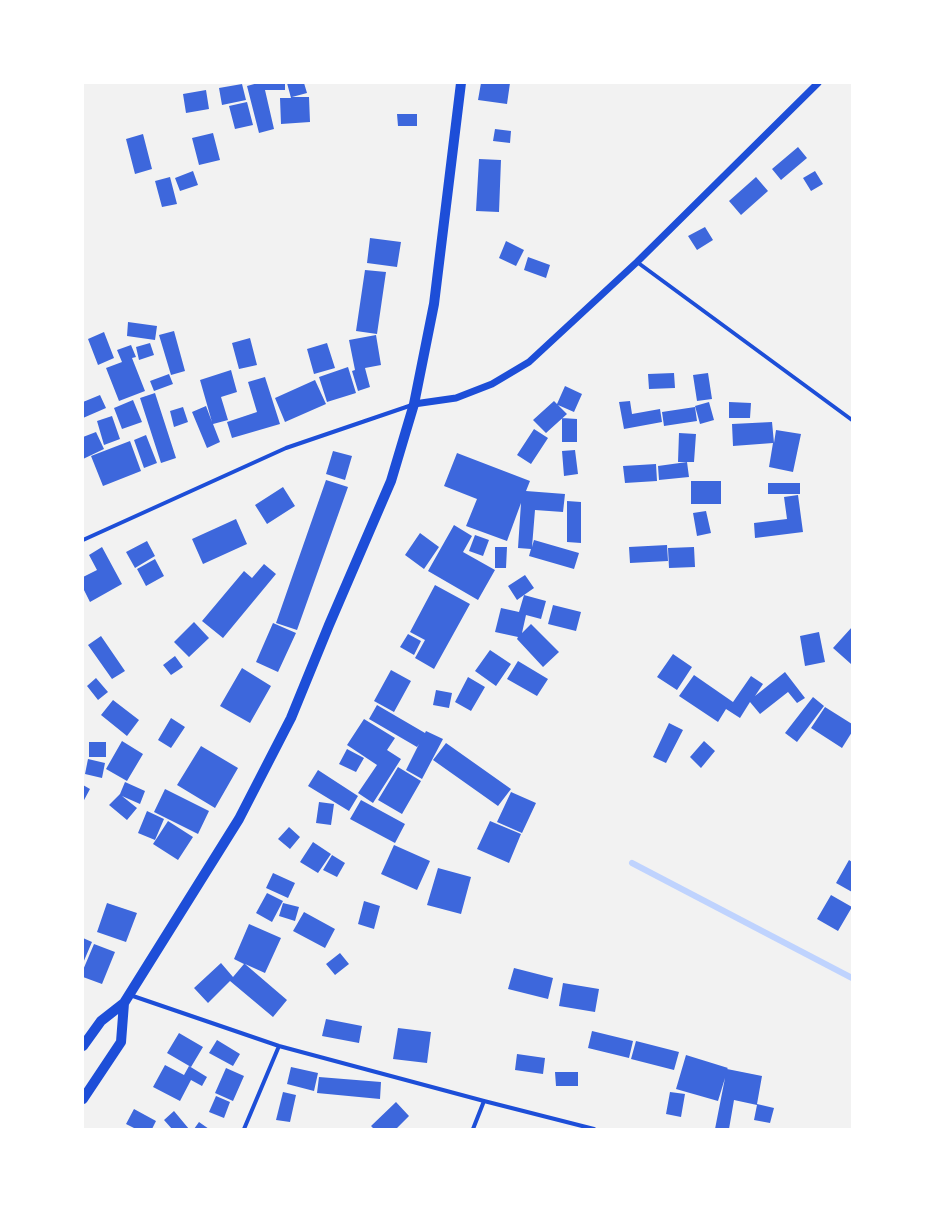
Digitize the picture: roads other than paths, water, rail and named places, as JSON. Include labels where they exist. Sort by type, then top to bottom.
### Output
[{"type":"main road","points":[[83,1046],[101,1020],[127,999],[239,819],[291,718],[390,481],[414,404],[434,304],[462,83]]},
{"type":"main road","points":[[83,1099],[121,1042],[127,999]]},
{"type":"street","points":[[83,540],[286,448],[414,404],[456,398],[492,384],[529,362],[637,262],[818,83]]},
{"type":"street","points":[[637,262],[852,420]]},
{"type":"street","points":[[127,999],[279,1046],[594,1129]]},
{"type":"street","points":[[244,1129],[279,1046]]},
{"type":"street","points":[[473,1129],[484,1101]]},
{"type":"waterway","points":[[632,863],[852,978]]}]
